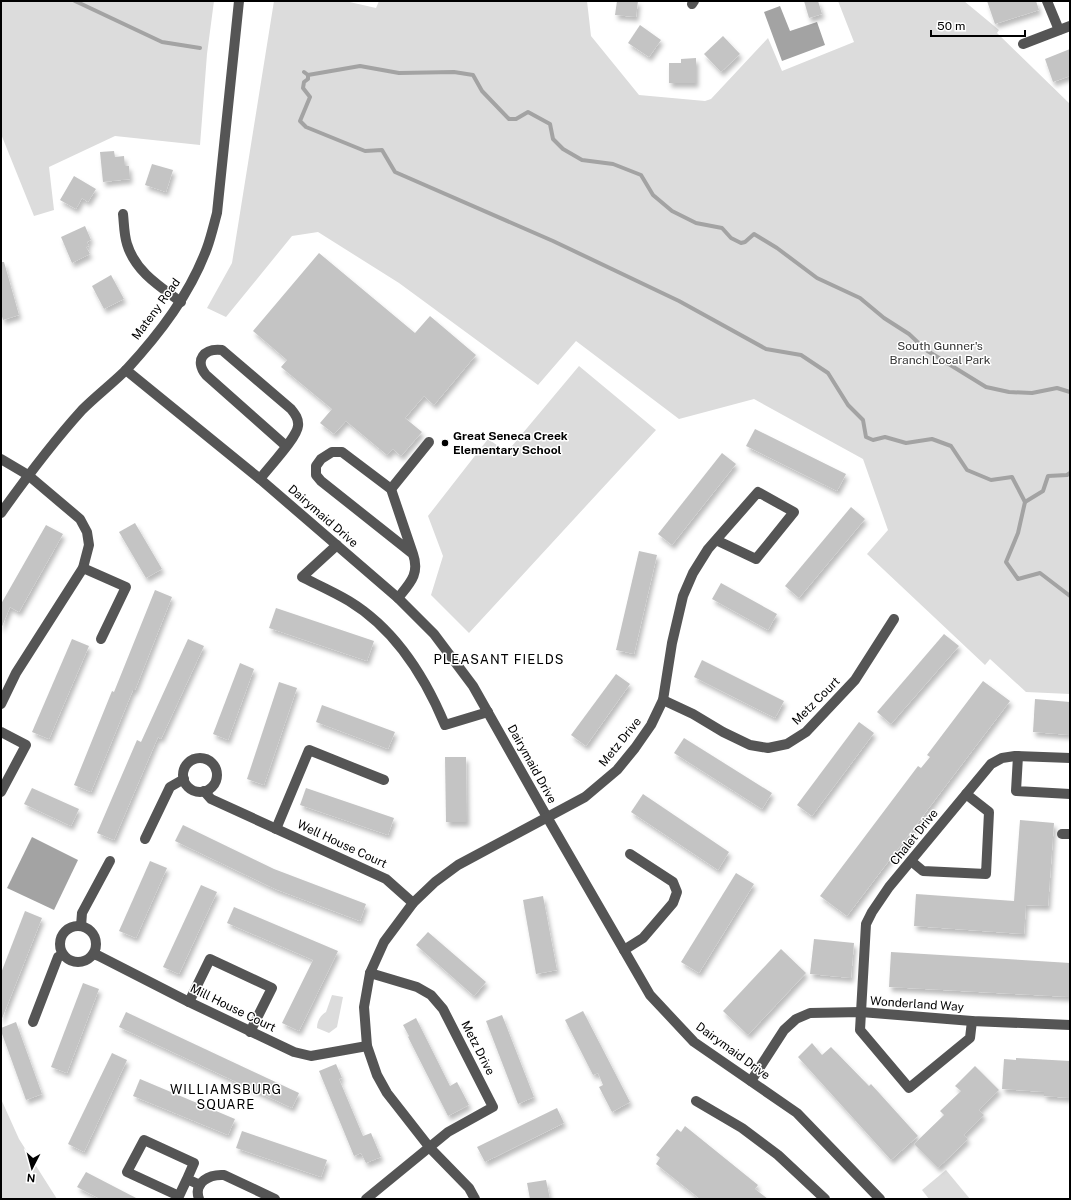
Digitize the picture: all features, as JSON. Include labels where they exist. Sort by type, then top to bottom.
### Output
[{"type":"street","name":"Mateny Road","points":[[1,513],[28,475],[82,410],[126,370],[153,339],[181,302],[191,284],[208,247],[217,213],[239,1]]},
{"type":"street","points":[[1047,1],[1059,30]]},
{"type":"street","points":[[1023,44],[1070,26]]},
{"type":"street","points":[[123,214],[127,244],[142,272],[181,302]]},
{"type":"street","points":[[260,479],[295,435],[298,425],[296,416],[291,408],[222,350],[213,349],[204,353],[201,360],[200,369],[286,446]]},
{"type":"street","name":"Dairymaid Drive","points":[[126,370],[260,479],[398,598],[434,634],[474,686],[547,817],[650,994],[694,1042],[797,1113],[880,1199]]},
{"type":"street","points":[[391,490],[429,442]]},
{"type":"street","points":[[398,598],[412,581],[416,572],[416,562],[391,490],[342,452],[332,452],[321,459],[316,466],[316,475],[329,488],[413,554]]},
{"type":"street","points":[[1,459],[28,475],[80,519],[87,532],[89,545],[83,568],[16,673],[1,704]]},
{"type":"street","name":"Metz Drive","points":[[475,1199],[469,1188],[430,1148],[387,1093],[376,1075],[367,1046],[364,1007],[370,973],[384,942],[413,902],[436,882],[458,865],[585,797],[617,770],[651,725],[663,700],[672,643],[684,596],[694,573],[708,549],[758,492],[794,512],[756,559],[716,540]]},
{"type":"street","points":[[337,545],[302,577],[349,601],[383,627],[400,646],[414,666],[431,694],[445,726],[488,712]]},
{"type":"street","points":[[83,568],[126,588],[101,639]]},
{"type":"street","name":"Metz Court","points":[[663,700],[693,714],[723,732],[750,745],[768,748],[788,744],[806,732],[855,680],[894,619]]},
{"type":"street","points":[[1,732],[26,745],[1,792]]},
{"type":"street","name":"Well House Court","points":[[276,828],[309,750],[384,780]]},
{"type":"street","points":[[1018,756],[1016,791],[1070,794]]},
{"type":"street","name":"Chalet Drive","points":[[861,1012],[866,924],[876,905],[966,794],[991,764],[1002,758],[1018,756],[1070,758]]},
{"type":"street","points":[[145,839],[170,787],[184,779],[186,766],[190,761],[196,758],[209,760],[217,770],[215,783],[204,791]]},
{"type":"street","name":"Well House Court","points":[[184,779],[192,789],[204,791],[211,799],[386,879],[413,902]]},
{"type":"street","points":[[911,861],[923,871],[986,874],[989,812],[966,794]]},
{"type":"street","points":[[624,950],[643,938],[673,903],[677,892],[672,882],[630,854]]},
{"type":"street","points":[[81,926],[82,913],[110,861]]},
{"type":"street","points":[[74,926],[81,926],[88,929],[96,940],[94,954],[82,963],[74,963],[68,960],[62,955],[59,949],[59,941],[62,934],[67,929],[74,926]]},
{"type":"street","name":"Mill House Court","points":[[94,954],[250,1032],[294,1052],[311,1056],[367,1046]]},
{"type":"street","points":[[33,1022],[58,957],[62,955]]},
{"type":"street","points":[[189,1002],[210,959],[272,988],[250,1032]]},
{"type":"street","name":"Metz Drive","points":[[370,973],[417,987],[431,995],[443,1009],[493,1107],[448,1132],[430,1148]]},
{"type":"street","name":"Wonderland Way","points":[[861,1012],[860,1030],[910,1088],[970,1038],[972,1021]]},
{"type":"street","name":"Wonderland Way","points":[[751,1081],[784,1030],[796,1019],[810,1013],[861,1012],[972,1021],[1070,1025]]},
{"type":"street","points":[[696,1101],[742,1128],[778,1155],[825,1199]]},
{"type":"street","points":[[144,1140],[194,1163],[187,1179],[179,1196],[127,1172],[144,1140]]},
{"type":"street","points":[[366,1199],[430,1148]]},
{"type":"street","points":[[200,1199],[198,1194],[200,1185],[205,1178],[216,1174],[224,1175],[275,1199]]},
{"type":"street","points":[[187,1179],[200,1185]]},
{"type":"green space","points":[[1,1],[214,1],[207,54],[200,145],[115,136],[49,167],[54,210],[34,216],[1,134]]},
{"type":"green space","name":"South Gunner's Branch Local Park","points":[[274,1],[345,1],[376,8],[379,1],[587,1],[591,36],[639,95],[705,101],[711,99],[768,38],[782,71],[854,42],[838,1],[964,1],[999,30],[997,33],[1070,104],[1070,694],[1026,692],[990,659],[985,665],[867,554],[888,530],[863,459],[754,399],[679,419],[576,341],[538,385],[399,283],[318,232],[292,236],[226,317],[207,308],[232,263]]},
{"type":"green space","points":[[579,366],[656,430],[469,633],[431,595],[443,556],[428,516],[488,439],[507,452]]},
{"type":"green space","points":[[332,995],[343,997],[337,1027],[329,1033],[317,1028],[317,1025],[319,1019],[326,1012]]},
{"type":"green space","points":[[1,1099],[19,1139],[57,1199],[1,1199]]},
{"type":"green space","points":[[946,1170],[970,1199],[929,1199],[922,1190]]},
{"type":"shaded area","points":[[780,6],[790,31],[817,22],[825,45],[782,61],[764,12]]},
{"type":"shaded area","points":[[32,837],[78,860],[54,910],[7,888]]},
{"type":"building","points":[[617,1],[638,1],[636,17],[615,15]]},
{"type":"building","points":[[804,1],[818,1],[822,14],[809,18]]},
{"type":"building","points":[[987,1],[1036,1],[1039,10],[995,24]]},
{"type":"building","points":[[640,25],[661,40],[649,57],[628,43]]},
{"type":"building","points":[[723,36],[740,54],[721,72],[704,54]]},
{"type":"building","points":[[1070,49],[1070,76],[1053,82],[1045,59]]},
{"type":"building","points":[[696,58],[696,83],[669,83],[669,63],[681,63],[681,59]]},
{"type":"building","points":[[114,151],[115,157],[124,156],[125,166],[129,166],[130,179],[103,182],[100,152]]},
{"type":"building","points":[[152,164],[173,170],[166,192],[145,185]]},
{"type":"building","points":[[74,176],[96,189],[88,202],[82,198],[76,209],[60,200]]},
{"type":"building","points":[[85,226],[91,240],[87,242],[89,246],[86,247],[90,254],[72,263],[61,237]]},
{"type":"building","points":[[319,253],[415,333],[430,316],[476,355],[434,405],[424,396],[405,418],[422,432],[401,456],[393,449],[387,455],[346,421],[334,434],[320,423],[332,409],[281,367],[287,360],[253,331]]},
{"type":"building","points":[[1,262],[4,262],[19,315],[3,320],[1,313]]},
{"type":"building","points":[[111,275],[124,299],[104,309],[92,286]]},
{"type":"building","points":[[755,429],[846,474],[837,491],[746,446]]},
{"type":"building","points":[[722,453],[736,464],[672,545],[658,534]]},
{"type":"building","points":[[851,507],[865,519],[799,598],[785,586]]},
{"type":"building","points":[[135,523],[162,569],[146,578],[119,532]]},
{"type":"building","points":[[46,525],[63,534],[19,612],[10,607],[1,629],[1,604]]},
{"type":"building","points":[[639,551],[657,555],[634,654],[616,650]]},
{"type":"building","points":[[721,583],[777,614],[768,630],[712,599]]},
{"type":"building","points":[[155,590],[172,597],[135,690],[133,690],[91,792],[74,785],[112,691],[114,692]]},
{"type":"building","points":[[276,608],[374,641],[367,661],[269,628]]},
{"type":"building","points":[[944,634],[959,646],[891,724],[877,712]]},
{"type":"building","points":[[72,639],[89,646],[49,739],[32,732]]},
{"type":"building","points":[[188,639],[204,646],[161,739],[158,737],[114,840],[97,833],[137,740],[141,742]]},
{"type":"building","points":[[702,660],[784,701],[775,718],[694,677]]},
{"type":"building","points":[[240,663],[254,669],[228,740],[213,734]]},
{"type":"building","points":[[616,674],[630,684],[586,746],[571,735]]},
{"type":"building","points":[[983,681],[1010,701],[847,916],[820,896],[918,766],[921,768],[930,757],[927,755]]},
{"type":"building","points":[[279,682],[297,688],[264,785],[247,779]]},
{"type":"building","points":[[1035,699],[1070,702],[1070,735],[1033,732]]},
{"type":"building","points":[[322,705],[395,732],[388,749],[316,722]]},
{"type":"building","points":[[859,722],[874,733],[812,816],[797,805]]},
{"type":"building","points":[[684,738],[772,793],[762,809],[674,753]]},
{"type":"building","points":[[445,757],[466,757],[467,822],[446,822]]},
{"type":"building","points":[[32,788],[79,809],[71,826],[24,804]]},
{"type":"building","points":[[306,788],[394,818],[388,835],[300,805]]},
{"type":"building","points":[[643,794],[729,852],[718,870],[631,812]]},
{"type":"building","points":[[1020,820],[1054,823],[1048,906],[1026,905],[1024,934],[914,926],[916,894],[1014,901]]},
{"type":"building","points":[[183,825],[274,869],[366,904],[360,921],[275,889],[175,841]]},
{"type":"building","points":[[150,861],[167,868],[136,938],[119,931]]},
{"type":"building","points":[[736,873],[754,884],[699,973],[681,962]]},
{"type":"building","points":[[201,885],[217,892],[179,974],[163,967]]},
{"type":"building","points":[[543,896],[557,970],[536,974],[523,900]]},
{"type":"building","points":[[234,907],[338,951],[299,1031],[282,1023],[313,960],[227,923]]},
{"type":"building","points":[[25,911],[42,918],[1,1021],[1,973]]},
{"type":"building","points":[[428,932],[486,982],[474,996],[416,945]]},
{"type":"building","points":[[814,939],[854,943],[851,978],[810,974]]},
{"type":"building","points":[[781,949],[806,973],[748,1035],[723,1011]]},
{"type":"building","points":[[891,952],[1070,963],[1070,997],[889,987]]},
{"type":"building","points":[[83,983],[99,989],[67,1073],[51,1067]]},
{"type":"building","points":[[583,1011],[630,1102],[612,1112],[599,1087],[603,1085],[598,1073],[593,1075],[565,1020]]},
{"type":"building","points":[[126,1012],[299,1093],[292,1108],[119,1027]]},
{"type":"building","points":[[502,1015],[534,1097],[518,1104],[486,1021]]},
{"type":"building","points":[[416,1018],[450,1086],[457,1082],[469,1105],[448,1116],[403,1025]]},
{"type":"building","points":[[16,1022],[42,1094],[26,1100],[1,1031],[1,1028]]},
{"type":"building","points":[[812,1043],[822,1055],[831,1047],[869,1086],[871,1084],[918,1136],[891,1160],[798,1057]]},
{"type":"building","points":[[112,1053],[127,1060],[84,1152],[68,1144]]},
{"type":"building","points":[[1016,1058],[1070,1061],[1070,1098],[1044,1096],[1044,1092],[1002,1089],[1004,1059],[1016,1060]]},
{"type":"building","points":[[336,1064],[342,1078],[339,1079],[363,1136],[371,1133],[381,1157],[366,1163],[361,1153],[354,1156],[319,1071]]},
{"type":"building","points":[[975,1066],[999,1090],[979,1110],[984,1115],[964,1135],[968,1139],[938,1168],[914,1144],[944,1115],[940,1111],[961,1091],[955,1086]]},
{"type":"building","points":[[140,1079],[235,1119],[228,1135],[133,1096]]},
{"type":"building","points":[[557,1108],[564,1123],[485,1162],[477,1147]]},
{"type":"building","points":[[685,1126],[758,1185],[755,1189],[768,1199],[700,1199],[656,1164],[660,1158],[656,1155],[677,1129],[681,1132]]},
{"type":"building","points":[[242,1131],[327,1160],[321,1177],[236,1148]]},
{"type":"building","points":[[86,1172],[138,1199],[100,1199],[77,1187]]},
{"type":"building","points":[[546,1180],[550,1199],[530,1199],[527,1183]]},
{"type":"waterway","points":[[75,1],[162,42],[200,48]]},
{"type":"waterway","points":[[304,72],[308,75],[360,66],[399,73],[454,72],[473,75],[482,91],[509,119],[516,119],[528,112],[550,124],[553,139],[563,149],[582,160],[613,164],[641,175],[653,195],[672,211],[696,223],[722,228],[731,238],[741,243],[745,242],[754,234],[777,248],[817,278],[860,298],[884,318],[909,334],[926,350],[986,387],[1009,392],[1032,393],[1057,388],[1070,392]]},
{"type":"waterway","points":[[308,75],[308,79],[304,82],[303,88],[310,97],[300,121],[306,127],[365,151],[382,150],[395,172],[553,241],[679,301],[766,349],[801,355],[828,373],[848,405],[863,420],[866,437],[873,440],[885,437],[906,443],[932,439],[951,446],[967,470],[991,480],[1012,477],[1025,502],[1018,533],[1006,562],[1018,579],[1040,573],[1070,596]]},
{"type":"waterway","points":[[1025,502],[1043,491],[1048,476],[1067,475],[1070,473]]},
{"type":"place","name":"Great Seneca Creek Elementary School","points":[[445,443]]},
{"type":"district","name":"PLEASANT FIELDS","points":[[499,659]]},
{"type":"district","name":"WILLIAMSBURG SQUARE","points":[[226,1096]]}]
